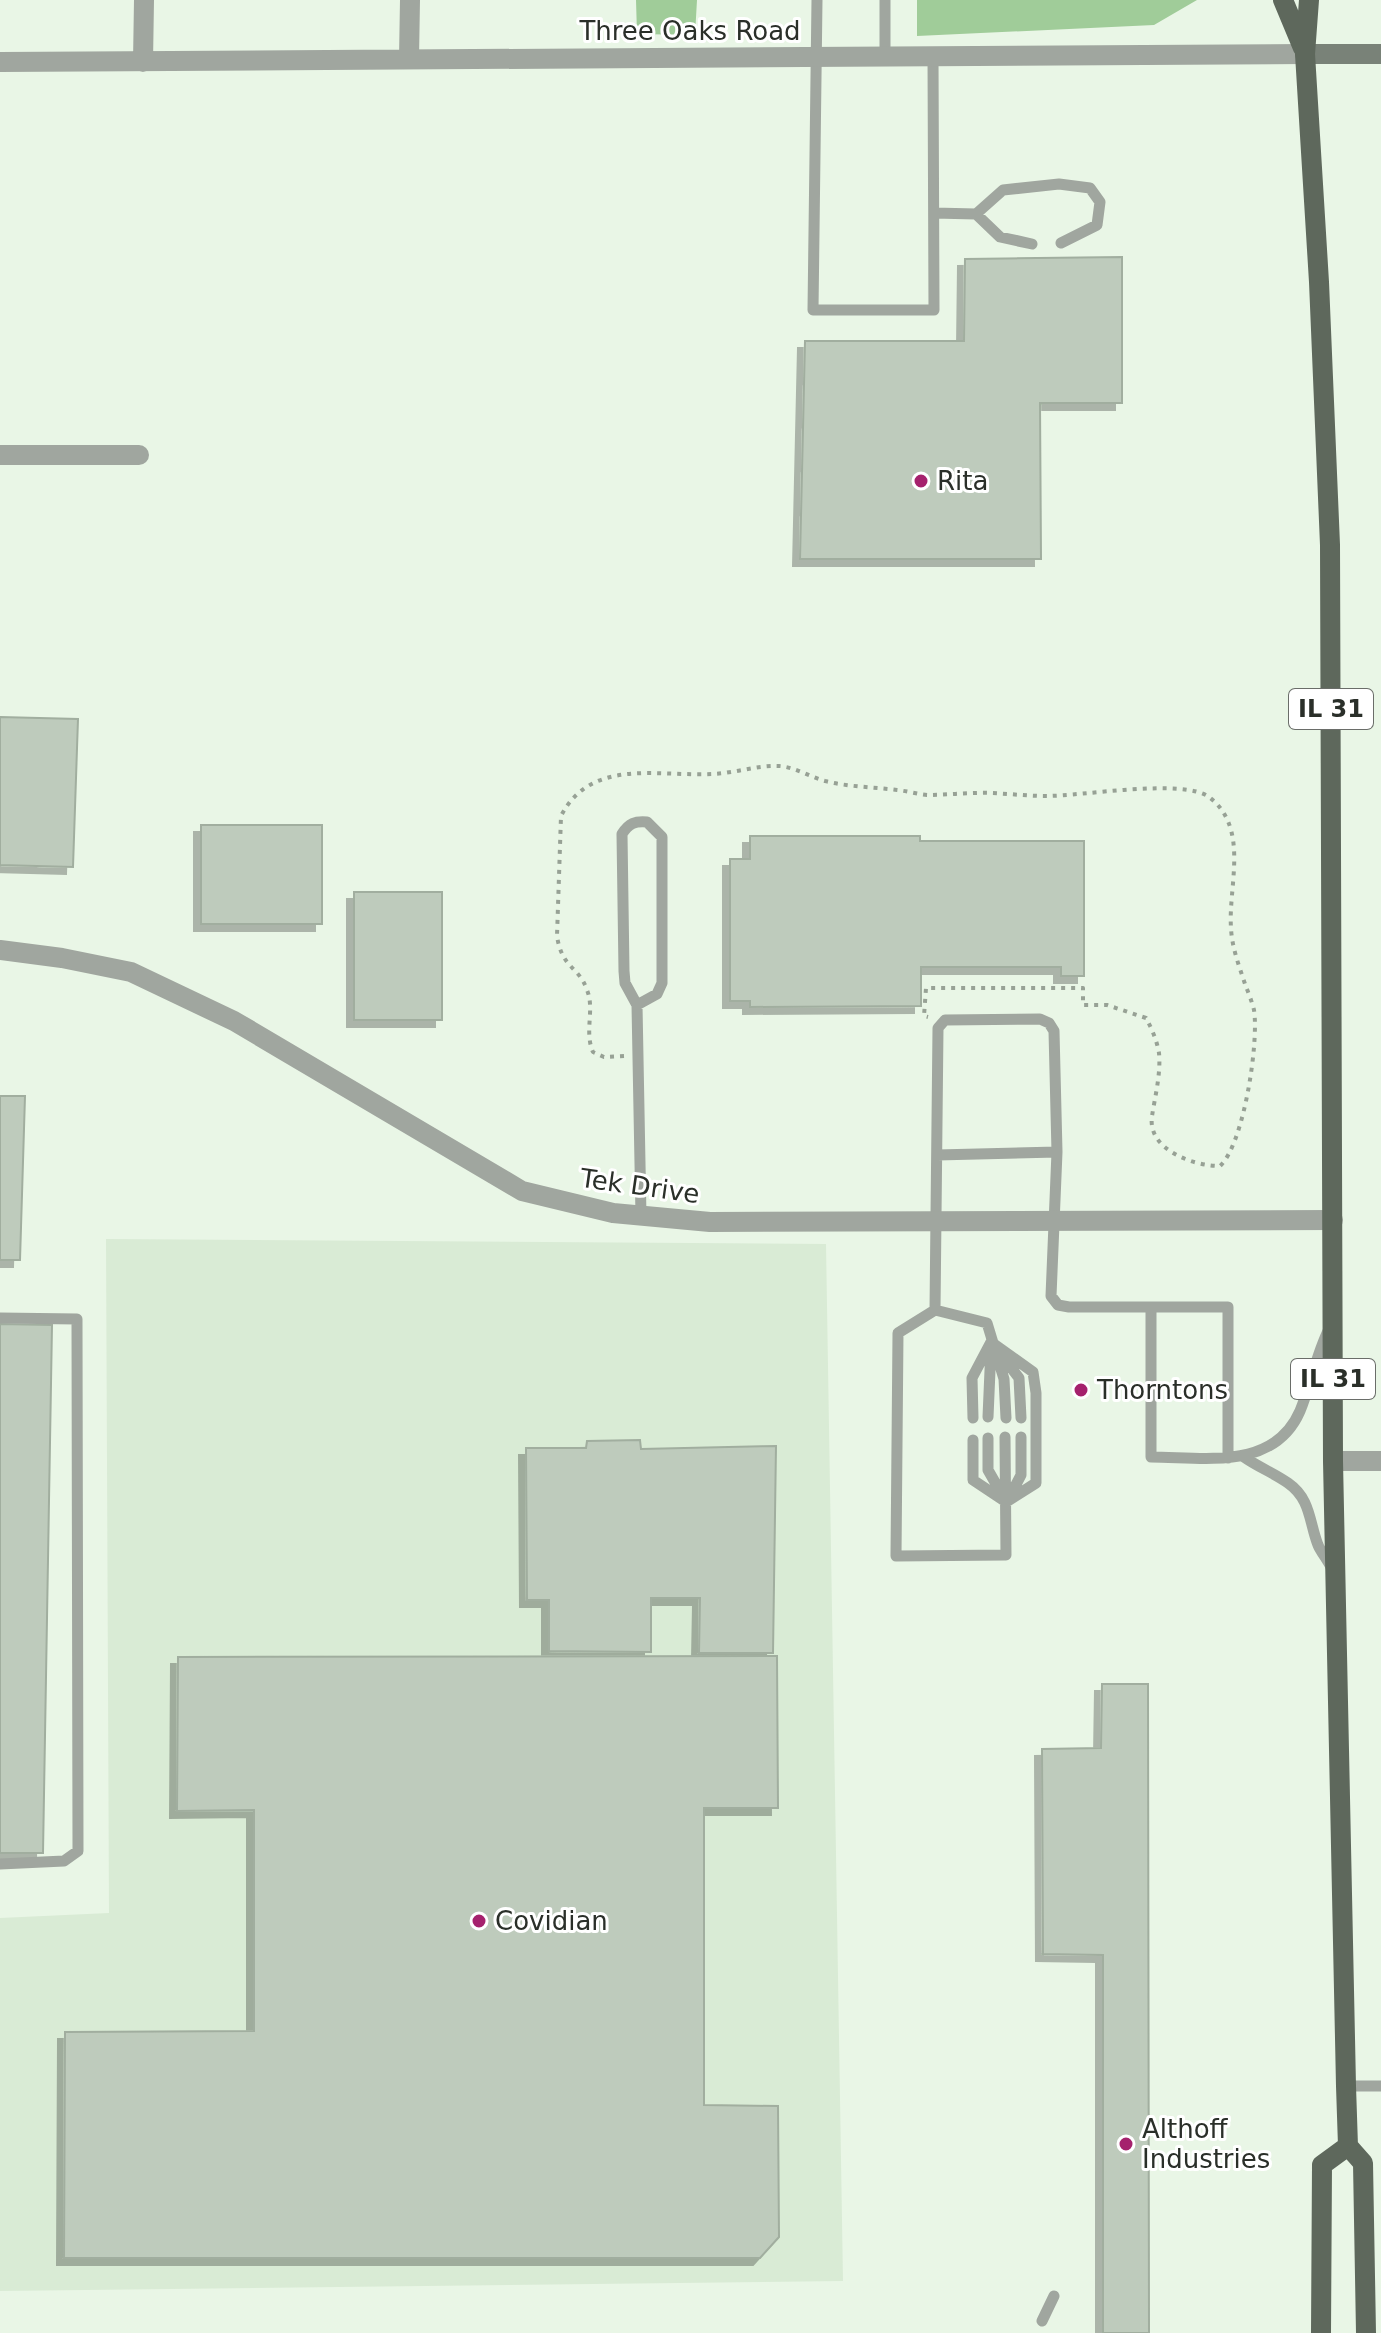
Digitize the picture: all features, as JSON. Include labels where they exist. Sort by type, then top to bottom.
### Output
[{"type":"main road","name":"IL 31","points":[[1283,0],[1305,54]]},
{"type":"main road","name":"IL 31","points":[[1309,0],[1305,54],[1330,545],[1333,1461],[1346,2086],[1348,2146],[1363,2163],[1366,2333]]},
{"type":"main road","points":[[1321,2333],[1322,2165],[1348,2146]]},
{"type":"street","points":[[143,62],[144,0]]},
{"type":"street","points":[[409,59],[410,0]]},
{"type":"street","name":"Three Oaks Road","points":[[0,62],[1381,54]]},
{"type":"street","points":[[0,455],[139,455]]},
{"type":"street","name":"Tek Drive","points":[[0,950],[131,972],[234,1021],[522,1191],[613,1213],[710,1222],[1333,1220]]},
{"type":"street","points":[[1333,1461],[1381,1461]]},
{"type":"lane","points":[[817,0],[813,310],[934,310],[933,56]]},
{"type":"lane","points":[[885,0],[885,56]]},
{"type":"lane","points":[[976,214],[1003,190],[1059,184],[1090,188],[1100,202],[1097,225],[1061,243]]},
{"type":"lane","points":[[934,213],[976,214],[1000,237],[1032,244]]},
{"type":"lane","points":[[637,1005],[657,994],[662,983],[662,837],[647,822],[636,821],[622,834],[625,983],[637,1005],[641,1216]]},
{"type":"lane","points":[[935,1310],[938,1028],[945,1020],[1040,1019],[1049,1023],[1054,1031],[1057,1152],[1051,1296],[1058,1305],[1069,1307],[1228,1307],[1228,1458]]},
{"type":"lane","points":[[937,1155],[1057,1152]]},
{"type":"lane","points":[[1151,1307],[1151,1457],[1244,1457],[1277,1442],[1291,1428],[1300,1411],[1333,1321]]},
{"type":"lane","points":[[1005,1437],[1006,1555],[896,1556],[898,1333],[935,1310],[987,1323],[1004,1379],[1006,1418]]},
{"type":"lane","points":[[0,1318],[77,1319],[78,1773],[78,1851],[64,1861],[0,1864]]},
{"type":"lane","points":[[988,1417],[991,1342]]},
{"type":"lane","points":[[973,1418],[972,1378],[991,1342]]},
{"type":"lane","points":[[991,1342],[1019,1378],[1021,1418]]},
{"type":"lane","points":[[991,1342],[1033,1372],[1036,1393],[1036,1483],[1006,1502]]},
{"type":"lane","points":[[1006,1502],[1021,1475],[1021,1437]]},
{"type":"lane","points":[[988,1438],[988,1470],[1006,1502]]},
{"type":"lane","points":[[973,1440],[973,1480],[1006,1502]]},
{"type":"lane","points":[[1244,1457],[1289,1484],[1301,1498],[1312,1515],[1318,1544],[1336,1574]]},
{"type":"lane","points":[[1346,2086],[1381,2086]]},
{"type":"lane","points":[[1042,2321],[1054,2296]]},
{"type":"path","points":[[638,1056],[604,1057],[593,1052],[588,1041],[589,993],[583,980],[568,967],[559,953],[561,816],[569,801],[582,788],[605,777],[731,773],[780,766],[822,781],[923,795],[993,793],[1049,796],[1169,789],[1195,790],[1209,797],[1229,824],[1234,841],[1231,931],[1254,1021],[1253,1053],[1242,1120],[1231,1150],[1220,1166],[1192,1162],[1175,1155],[1153,1129],[1159,1055],[1146,1018],[1107,1005],[1083,1005],[1083,988],[926,988],[924,1016],[941,1023]]},
{"type":"shaded area","points":[[106,1239],[826,1244],[843,2281],[0,2291],[0,1918],[109,1913]]},
{"type":"green space","points":[[636,0],[697,0],[695,35],[637,34]]},
{"type":"green space","points":[[917,0],[1197,0],[1154,25],[917,36]]},
{"type":"building","name":"Rita","points":[[1122,257],[1122,403],[1040,403],[1041,559],[800,559],[805,341],[964,341],[965,259]]},
{"type":"building","points":[[0,717],[78,719],[73,867],[0,865]]},
{"type":"building","points":[[201,825],[322,825],[322,924],[201,924]]},
{"type":"building","points":[[750,836],[920,836],[920,841],[1084,841],[1084,976],[1061,976],[1061,967],[921,967],[921,1006],[750,1007],[750,1001],[730,1001],[730,859],[750,859]]},
{"type":"building","points":[[354,892],[442,892],[442,1020],[354,1020]]},
{"type":"building","points":[[0,1096],[25,1096],[20,1260],[0,1260]]},
{"type":"building","points":[[0,1324],[52,1325],[43,1853],[0,1853]]},
{"type":"building","points":[[640,1440],[641,1449],[776,1446],[773,1653],[699,1653],[700,1598],[651,1598],[651,1652],[549,1651],[549,1600],[527,1600],[526,1448],[586,1448],[587,1441]]},
{"type":"building","name":"Covidian","points":[[777,1656],[778,1808],[704,1808],[704,2105],[778,2106],[779,2237],[760,2258],[64,2258],[65,2032],[254,2031],[254,1810],[177,1811],[178,1657]]},
{"type":"building","name":"Althoff Industries","points":[[1102,1684],[1148,1684],[1149,2333],[1103,2333],[1103,1955],[1043,1954],[1042,1749],[1101,1748]]},
{"type":"place","name":"Rita","points":[[921,481]]},
{"type":"place","name":"Thorntons","points":[[1081,1390]]},
{"type":"place","name":"Covidian","points":[[479,1921]]},
{"type":"place","name":"Althoff Industries","points":[[1126,2144]]}]
